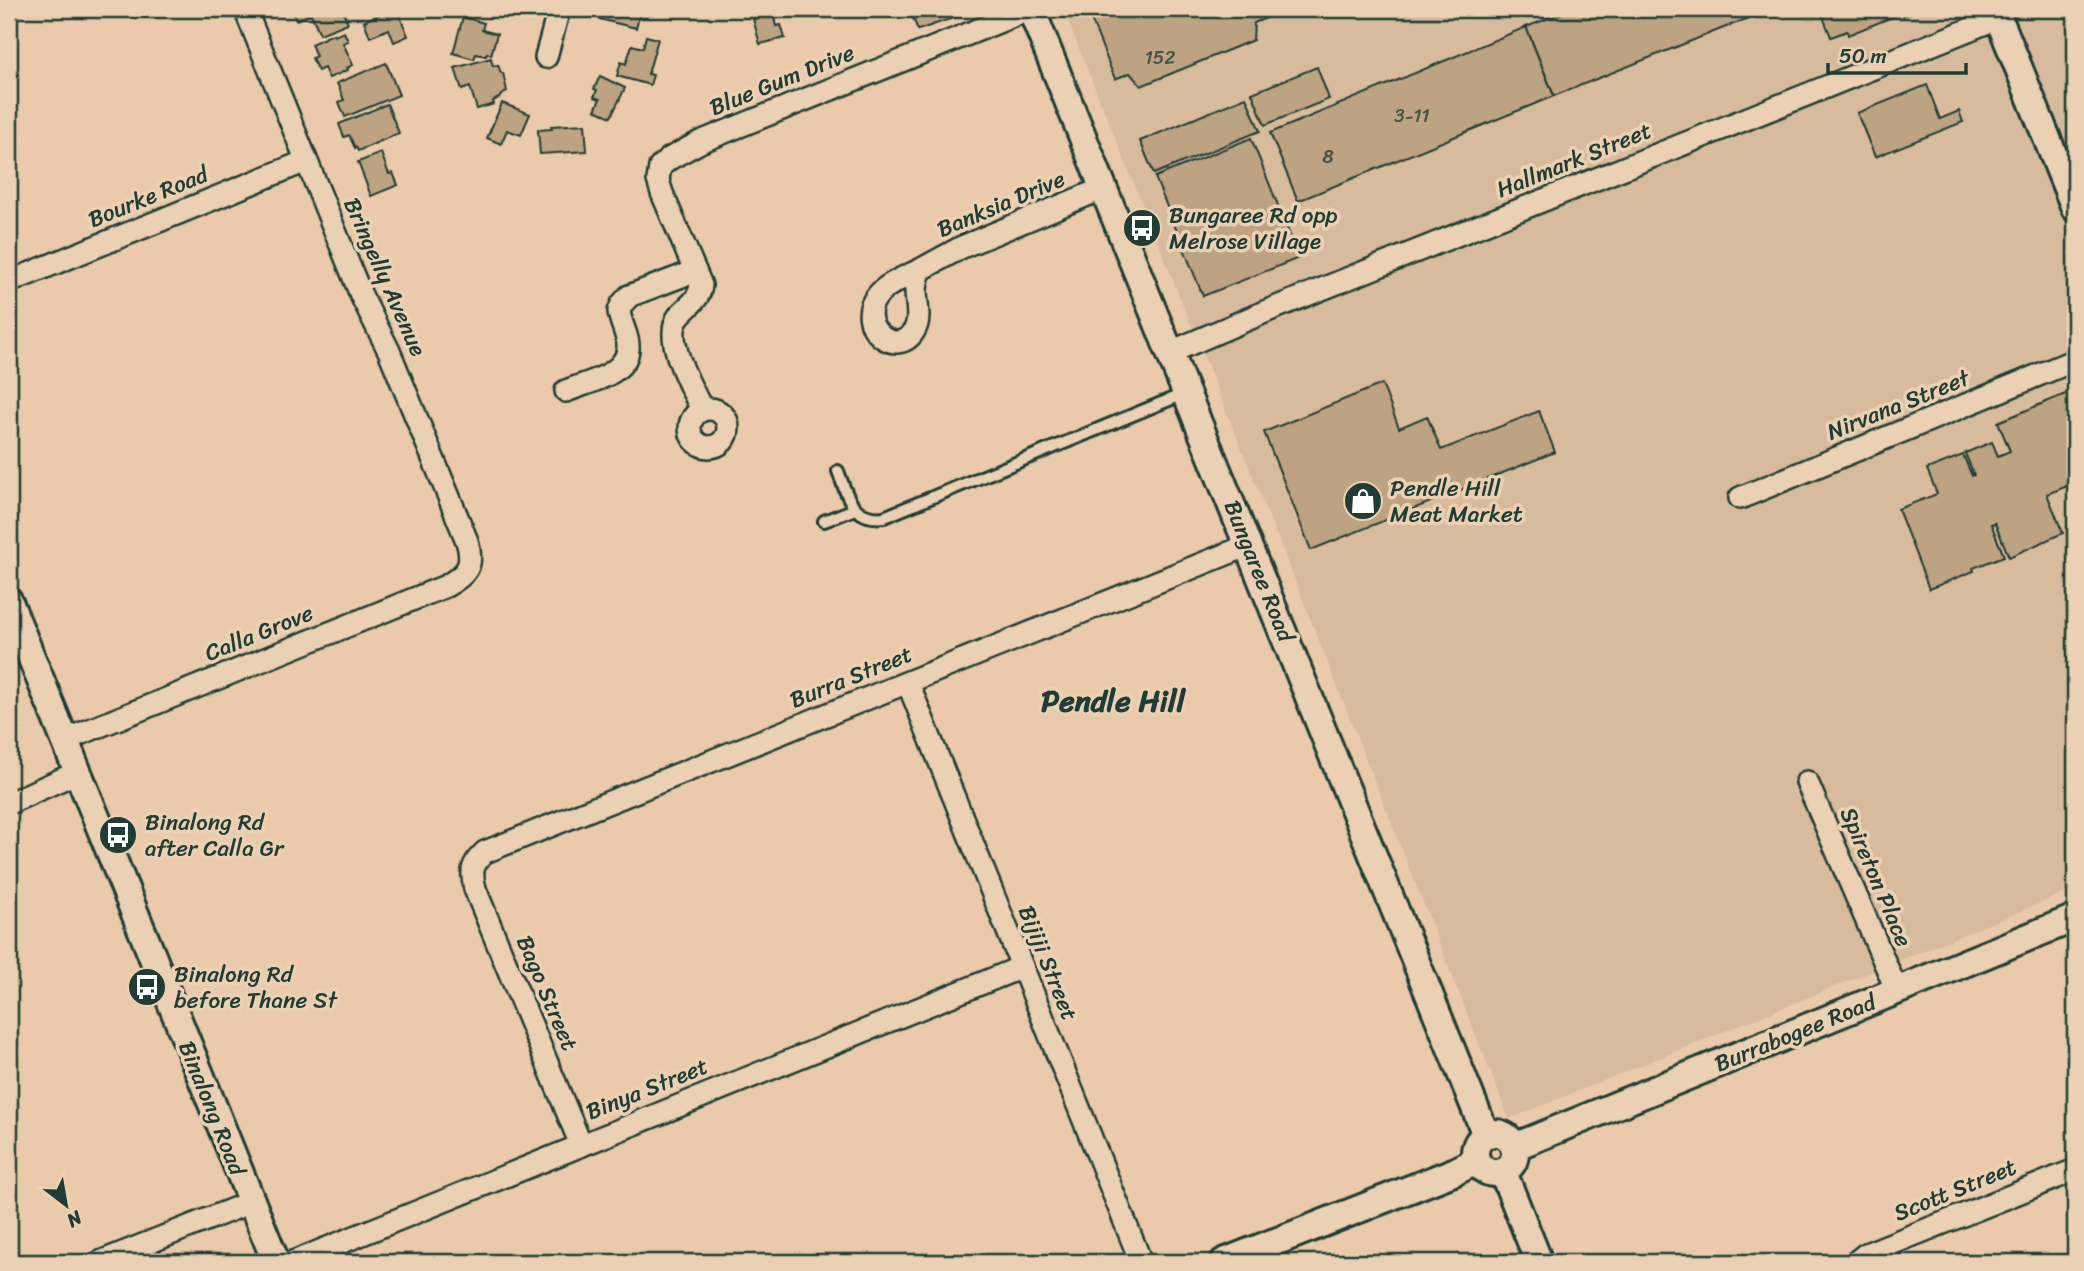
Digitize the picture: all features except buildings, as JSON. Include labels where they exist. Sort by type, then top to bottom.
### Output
[{"type":"street","name":"Bringelly Avenue","points":[[245,9],[361,295],[390,351],[467,541],[471,561],[469,568]]},
{"type":"street","points":[[546,57],[559,9]]},
{"type":"street","name":"Bungaree Road","points":[[1031,9],[1486,1135]]},
{"type":"street","name":"Blue Gum Drive","points":[[702,410],[675,347],[674,335],[676,320],[695,300],[701,285],[659,180],[658,173],[664,163],[700,142],[1031,9]]},
{"type":"street","points":[[1996,13],[2075,208]]},
{"type":"street","name":"Hallmark Street","points":[[1171,352],[1996,13]]},
{"type":"street","name":"Bourke Road","points":[[9,282],[306,161]]},
{"type":"street","name":"Banksia Drive","points":[[920,270],[962,247],[1104,188]]},
{"type":"street","points":[[566,391],[612,372],[622,365],[628,347],[619,311],[625,300],[695,271]]},
{"type":"street","name":"Nirvana Street","points":[[1740,498],[2075,360]]},
{"type":"street","name":"Burra Street","points":[[476,861],[485,852],[1249,545]]},
{"type":"street","name":"Calla Grove","points":[[65,740],[446,586],[469,568]]},
{"type":"street","name":"Binalong Road","points":[[9,602],[276,1262]]},
{"type":"street","name":"Bijiji Street","points":[[908,682],[1141,1262]]},
{"type":"street","points":[[9,803],[78,772]]},
{"type":"street","name":"Spireton Place","points":[[1807,782],[1896,991]]},
{"type":"street","name":"Bago Street","points":[[476,861],[473,873],[475,889],[581,1144]]},
{"type":"street","name":"Burrabogee Road","points":[[1514,1147],[2075,918]]},
{"type":"street","name":"Binya Street","points":[[293,1262],[1021,967]]},
{"type":"street","points":[[1502,1134],[1508,1137],[1514,1147],[1514,1162],[1503,1172],[1494,1174],[1476,1161],[1475,1148],[1479,1140],[1486,1135],[1502,1134]]},
{"type":"street","points":[[1224,1262],[1476,1161]]},
{"type":"street","name":"Scott Street","points":[[1856,1262],[1866,1254],[2075,1170]]},
{"type":"street","points":[[1503,1172],[1539,1262]]},
{"type":"street","points":[[100,1262],[251,1202]]},
{"type":"lane","points":[[838,471],[855,509],[870,517],[884,517],[1187,393]]},
{"type":"lane","points":[[824,521],[855,509]]},
{"type":"shaded area","points":[[1063,9],[2075,9],[2075,889],[1509,1119],[1298,588]]},
{"type":"place","name":"Bungaree Rd opp Melrose Village","points":[[1142,228]]},
{"type":"place","name":"Pendle Hill Meat Market","points":[[1363,501]]},
{"type":"place","name":"Binalong Rd after Calla Gr","points":[[118,835]]},
{"type":"place","name":"Binalong Rd before Thane St","points":[[147,987]]},
{"type":"district","name":"Pendle Hill","points":[[1113,701]]}]
